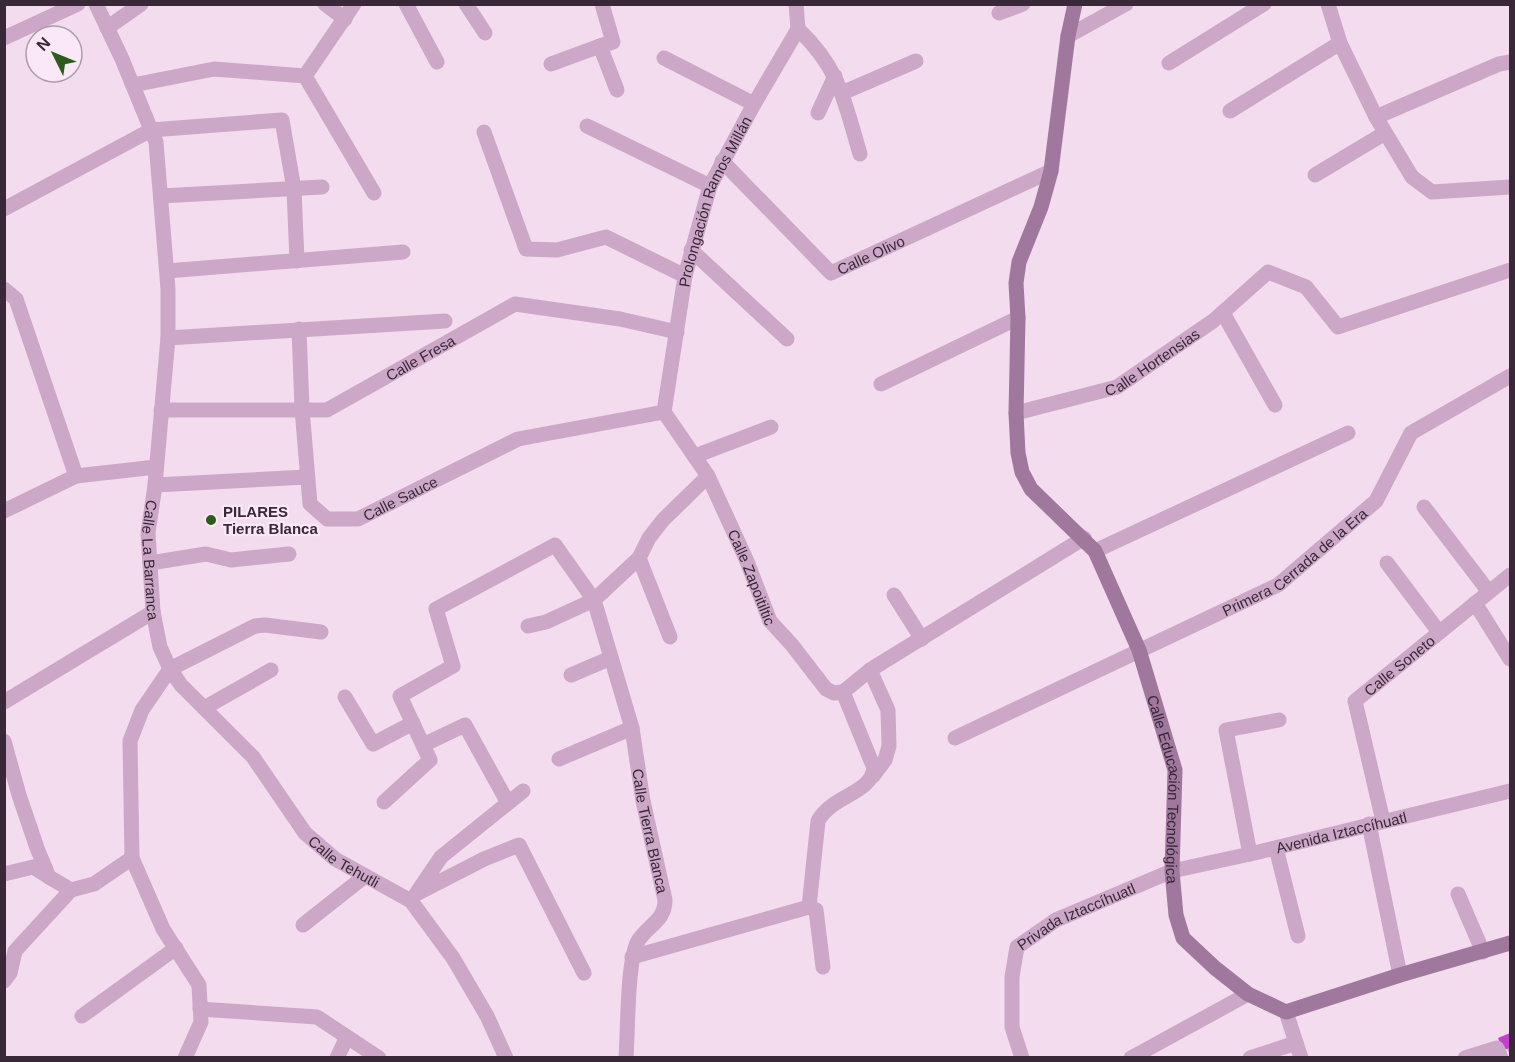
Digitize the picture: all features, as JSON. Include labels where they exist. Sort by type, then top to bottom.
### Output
[{"type":"street","points":[[4,38],[78,4]]},
{"type":"street","name":"Calle La Barranca","points":[[96,4],[156,142],[167,271],[168,339],[155,485],[148,533],[153,612],[160,647],[170,669]]},
{"type":"street","points":[[107,28],[141,4]]},
{"type":"street","points":[[325,4],[345,19]]},
{"type":"street","points":[[305,76],[354,4]]},
{"type":"street","points":[[406,4],[437,62]]},
{"type":"street","points":[[466,4],[485,33]]},
{"type":"street","points":[[602,4],[607,44],[617,90]]},
{"type":"street","points":[[796,4],[798,29],[816,45],[835,76],[860,154]]},
{"type":"street","points":[[999,13],[1023,4]]},
{"type":"street","name":"Calle Educación Tecnológica","points":[[1075,4],[1068,36],[1051,171],[1041,207],[1019,262],[1016,283],[1018,453],[1022,472],[1031,489],[1095,551],[1139,650],[1174,770],[1172,871],[1176,915],[1183,938],[1215,968],[1248,994],[1286,1012]]},
{"type":"street","points":[[1068,36],[1125,4]]},
{"type":"street","points":[[1169,63],[1264,4]]},
{"type":"street","points":[[1328,4],[1340,43],[1376,117],[1412,177],[1432,192],[1510,187]]},
{"type":"street","name":"Prolongación Ramos Millán","points":[[664,412],[685,276],[710,186],[798,29]]},
{"type":"street","points":[[1230,111],[1340,43]]},
{"type":"street","points":[[551,64],[607,44]]},
{"type":"street","points":[[664,58],[754,104]]},
{"type":"street","points":[[842,93],[916,61]]},
{"type":"street","points":[[1376,117],[1500,64],[1510,62]]},
{"type":"street","points":[[133,85],[214,69],[305,76]]},
{"type":"street","points":[[305,76],[374,193]]},
{"type":"street","points":[[818,113],[835,76]]},
{"type":"street","points":[[4,208],[151,130],[282,120],[294,189],[297,261]]},
{"type":"street","points":[[587,126],[710,186]]},
{"type":"street","points":[[484,132],[526,249],[557,250],[606,237],[685,276]]},
{"type":"street","points":[[1315,175],[1385,133]]},
{"type":"street","name":"Calle Olivo","points":[[722,161],[831,273],[1051,171]]},
{"type":"street","points":[[161,196],[322,187]]},
{"type":"street","points":[[691,250],[787,339]]},
{"type":"street","points":[[167,271],[403,252]]},
{"type":"street","name":"Calle Hortensias","points":[[1016,413],[1118,387],[1213,321],[1268,272],[1306,287],[1338,327],[1510,270]]},
{"type":"street","points":[[4,289],[16,299],[76,476]]},
{"type":"street","name":"Calle Fresa","points":[[161,410],[327,410],[514,304],[621,319],[678,332]]},
{"type":"street","points":[[1223,313],[1275,405]]},
{"type":"street","points":[[881,384],[1018,318]]},
{"type":"street","points":[[168,339],[445,321]]},
{"type":"street","name":"Calle Sauce","points":[[299,329],[302,409],[310,504],[327,519],[358,519],[518,439],[664,412]]},
{"type":"street","name":"Primera Cerrada de la Era","points":[[955,738],[1278,585],[1376,501],[1411,433],[1510,376]]},
{"type":"street","name":"Calle Zapoitiltic","points":[[664,412],[708,476],[746,559],[770,621],[826,688],[834,693],[843,692]]},
{"type":"street","points":[[695,456],[771,427]]},
{"type":"street","points":[[1095,551],[1348,433]]},
{"type":"street","points":[[4,511],[76,476],[156,467]]},
{"type":"street","points":[[528,626],[546,622],[594,600],[639,558],[649,538],[663,520],[708,476]]},
{"type":"street","points":[[155,485],[307,477]]},
{"type":"street","points":[[1424,507],[1489,592]]},
{"type":"street","points":[[873,776],[874,768],[843,692],[870,670],[1084,538]]},
{"type":"street","name":"Calle Tierra Blanca","points":[[413,723],[400,696],[453,666],[436,609],[555,545],[594,600],[632,728],[643,801],[665,900],[665,909],[638,941],[632,957],[626,1058]]},
{"type":"street","points":[[150,563],[206,554],[231,560],[289,554]]},
{"type":"street","points":[[639,558],[670,637]]},
{"type":"street","points":[[1387,563],[1439,632]]},
{"type":"street","name":"Calle Soneto","points":[[1376,823],[1355,701],[1510,575]]},
{"type":"street","points":[[894,595],[922,639]]},
{"type":"street","points":[[1475,603],[1510,659]]},
{"type":"street","points":[[4,702],[153,612]]},
{"type":"street","points":[[185,1058],[201,1022],[199,985],[163,929],[132,858],[130,741],[142,710],[170,669],[255,626],[265,625],[321,632]]},
{"type":"street","points":[[571,675],[611,658]]},
{"type":"street","name":"Calle Tehutli","points":[[170,669],[182,685],[253,757],[305,832],[336,859],[365,876],[414,898],[487,1016],[506,1058]]},
{"type":"street","points":[[204,708],[271,670]]},
{"type":"street","points":[[809,906],[818,821],[831,804],[867,784],[885,760],[889,746],[888,710],[870,670]]},
{"type":"street","points":[[345,697],[372,744],[413,723],[430,760],[384,802]]},
{"type":"street","points":[[1250,854],[1226,730],[1280,720]]},
{"type":"street","points":[[423,745],[465,726],[508,803]]},
{"type":"street","points":[[559,759],[632,728]]},
{"type":"street","points":[[4,741],[21,801],[49,877]]},
{"type":"street","points":[[414,898],[441,857],[523,791]]},
{"type":"street","name":"Avenida Iztaccíhuatl","points":[[1172,871],[1510,791]]},
{"type":"street","points":[[4,802],[21,801]]},
{"type":"street","points":[[1376,823],[1400,975]]},
{"type":"street","points":[[414,898],[484,859],[519,845],[584,973]]},
{"type":"street","points":[[1276,848],[1298,936]]},
{"type":"street","points":[[4,981],[10,973],[15,951],[71,890],[94,884],[132,858]]},
{"type":"street","points":[[4,874],[33,867],[71,890]]},
{"type":"street","name":"Privada Iztaccíhuatl","points":[[1022,1058],[1012,1027],[1012,977],[1017,947],[1056,920],[1172,871]]},
{"type":"street","points":[[303,925],[365,876]]},
{"type":"street","points":[[1458,894],[1483,952]]},
{"type":"street","points":[[632,957],[809,906],[816,910],[823,967]]},
{"type":"street","points":[[1250,1058],[1298,1050],[1286,1012],[1400,975],[1510,943]]},
{"type":"street","points":[[82,1016],[176,948]]},
{"type":"street","points":[[1131,1058],[1248,994]]},
{"type":"street","points":[[200,1009],[318,1017],[379,1058]]},
{"type":"street","points":[[337,1058],[347,1037]]},
{"type":"street","points":[[1465,1058],[1497,1048],[1501,1058]]},
{"type":"building","points":[[1510,1033],[1510,1048],[1503,1050],[1498,1038]]},
{"type":"place","name":"PILARES Tierra Blanca","points":[[211,520]]}]
